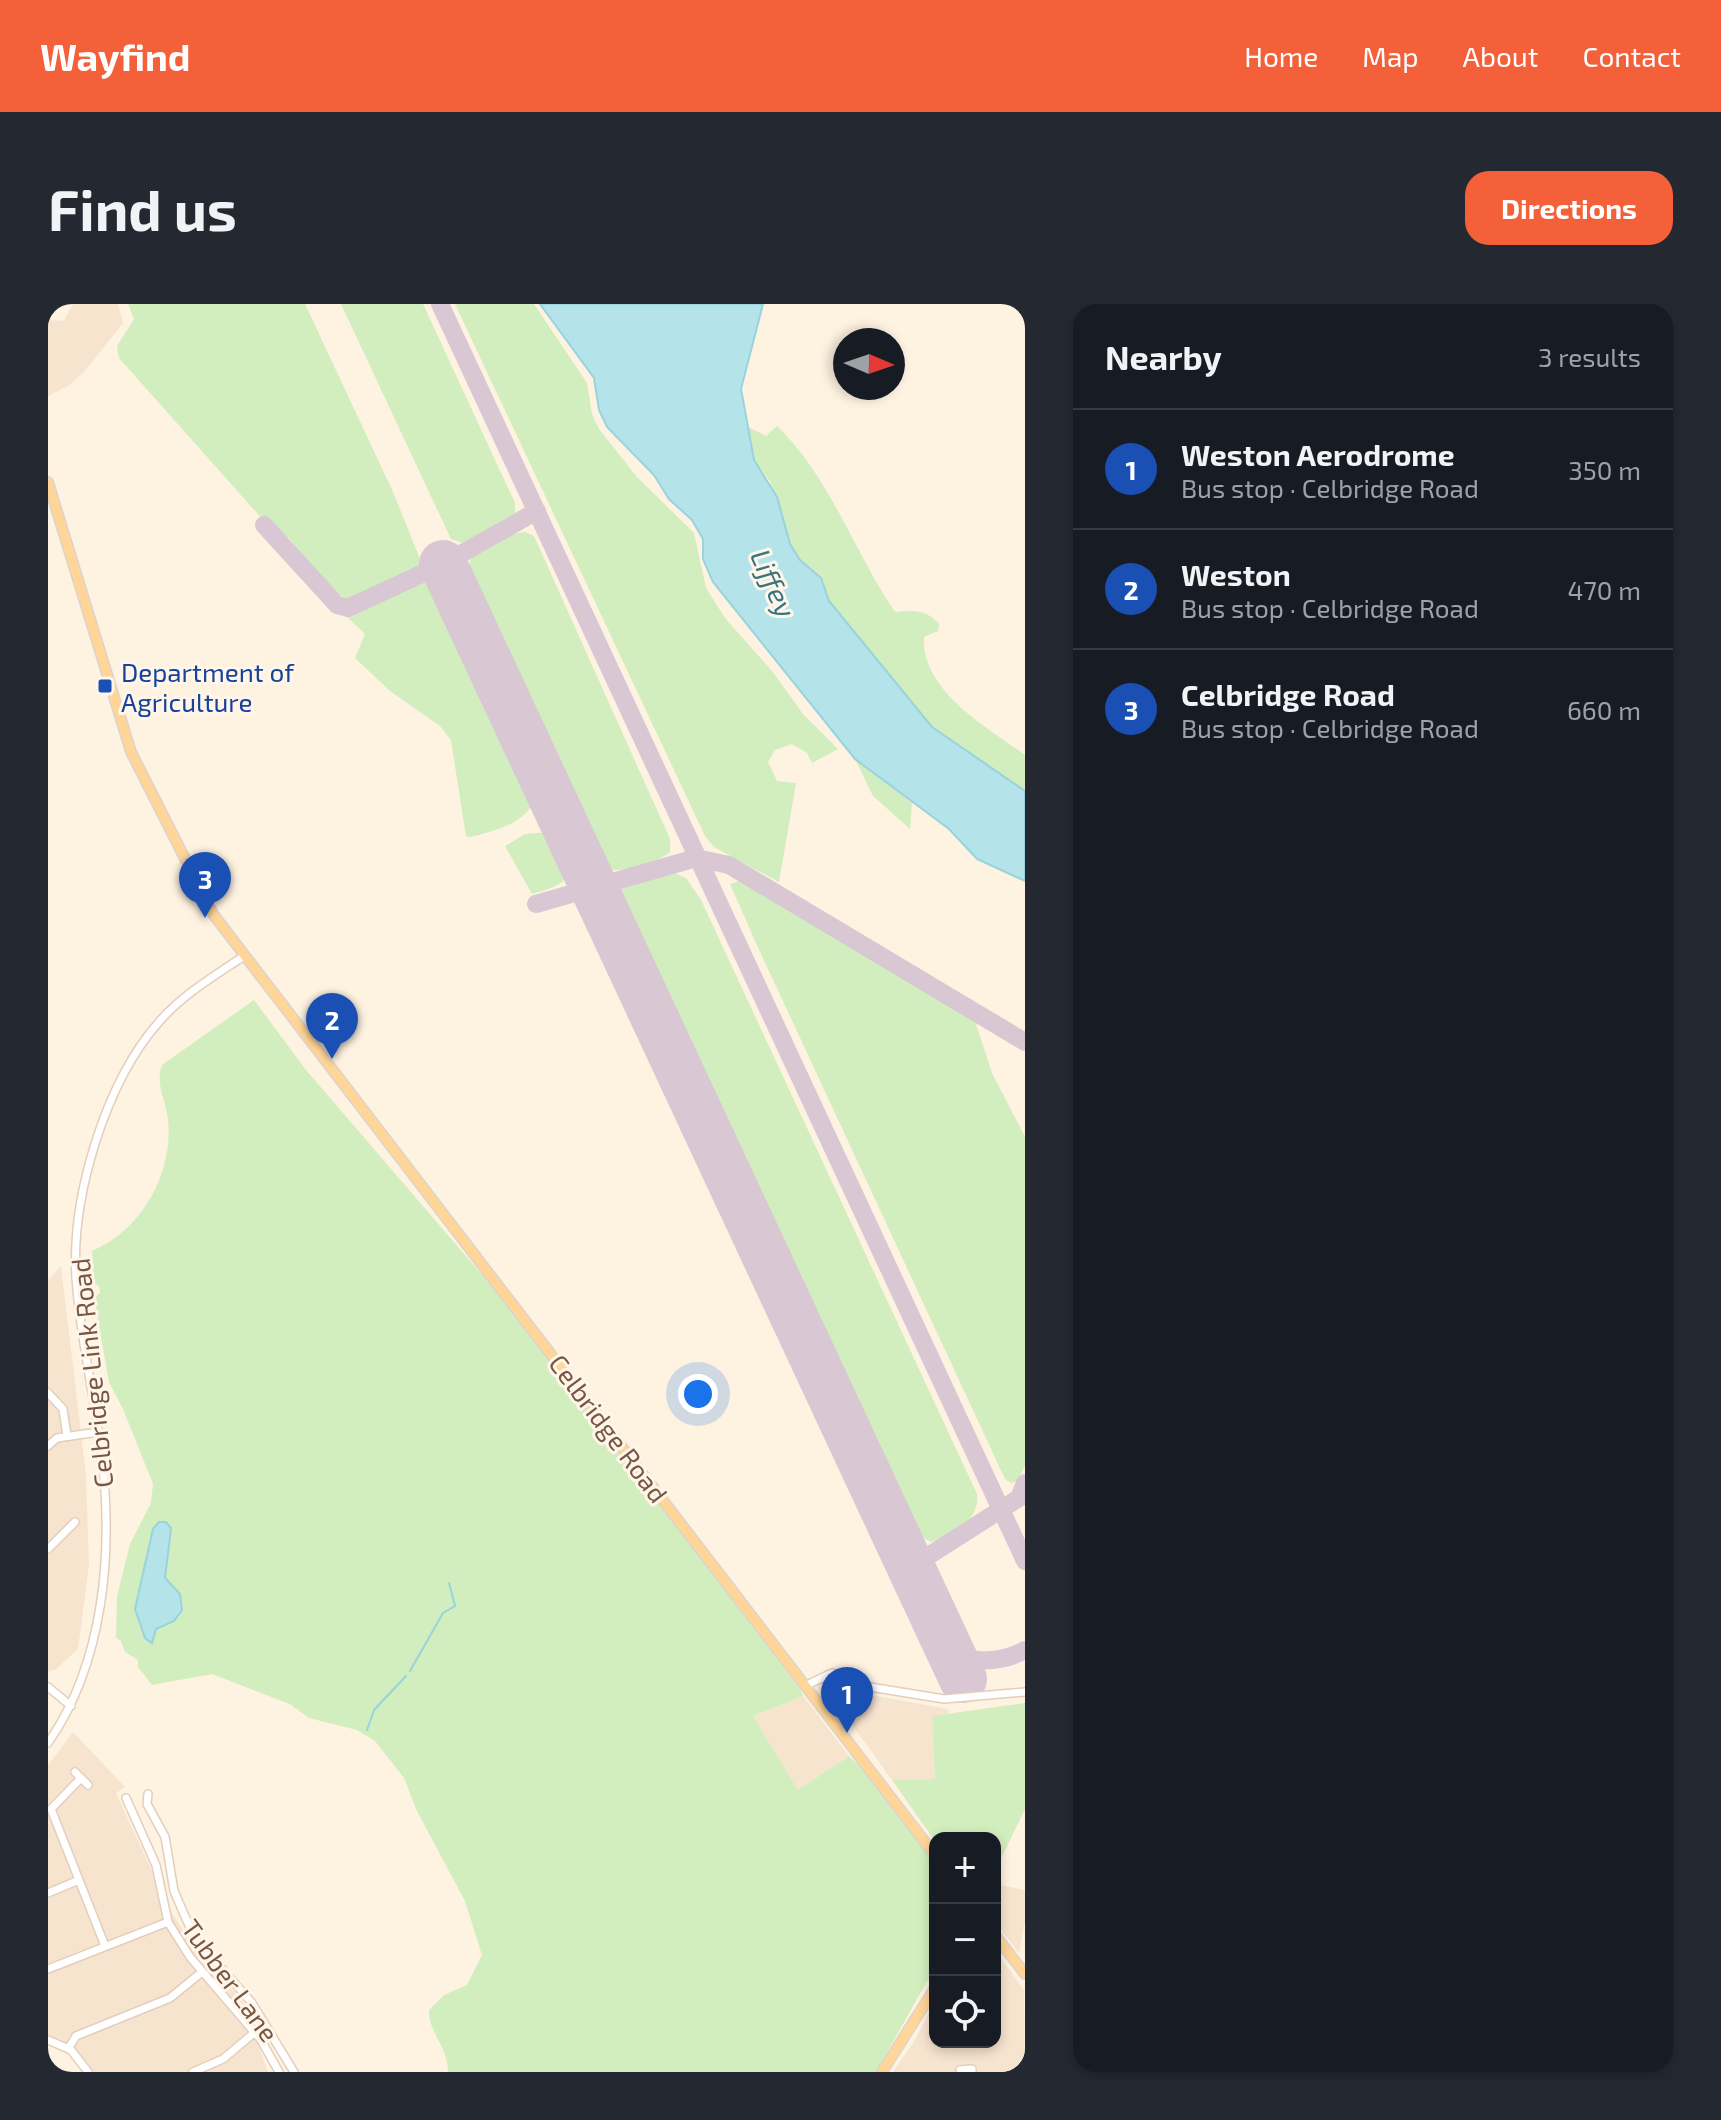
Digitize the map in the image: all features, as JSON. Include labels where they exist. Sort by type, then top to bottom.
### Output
[{"type":"main road","name":"Celbridge Road","points":[[48,482],[135,764],[209,907],[929,1847]]},
{"type":"main road","points":[[1001,1943],[1025,1974]]},
{"type":"main road","points":[[882,2072],[929,1998]]},
{"type":"street","name":"Celbridge Link Road","points":[[48,1743],[71,1706],[91,1649],[102,1577],[106,1512],[98,1432],[80,1315],[76,1256],[82,1200],[106,1111],[129,1065],[157,1024],[191,992],[244,956]]},
{"type":"street","points":[[48,1393],[63,1409],[67,1436]]},
{"type":"street","points":[[49,1445],[67,1436],[98,1432]]},
{"type":"street","points":[[48,1549],[75,1522]]},
{"type":"street","points":[[807,1685],[832,1673],[864,1686],[944,1699],[1025,1692]]},
{"type":"street","points":[[48,1687],[71,1706]]},
{"type":"street","points":[[88,1785],[78,1775],[51,1806],[105,1946]]},
{"type":"street","name":"Tubber Lane","points":[[148,1794],[147,1804],[165,1837],[174,1891],[194,1937],[252,2003],[294,2072]]},
{"type":"street","points":[[126,1798],[156,1865],[168,1922],[202,1972],[255,2032],[279,2072]]},
{"type":"street","points":[[48,1893],[79,1880]]},
{"type":"street","points":[[48,1969],[168,1922]]},
{"type":"street","points":[[68,2049],[76,2036],[170,1998],[202,1972]]},
{"type":"street","points":[[193,2072],[223,2059],[255,2032]]},
{"type":"street","points":[[48,2040],[68,2049],[88,2072]]},
{"type":"street","points":[[960,2070],[972,2069],[972,2072]]},
{"type":"shaded area","points":[[73,304],[118,304],[123,323],[84,372],[68,386],[48,396],[48,320],[64,321]]},
{"type":"shaded area","points":[[61,1266],[86,1475],[89,1565],[78,1649],[56,1669],[48,1672],[48,1280]]},
{"type":"shaded area","points":[[837,1682],[871,1695],[948,1709],[949,1714],[932,1717],[935,1779],[892,1780],[827,1690],[829,1683]]},
{"type":"shaded area","points":[[803,1696],[849,1756],[798,1790],[753,1716]]},
{"type":"shaded area","points":[[73,1732],[125,1787],[116,1793],[169,1908],[200,1957],[242,2000],[268,2072],[93,2072],[75,2048],[48,2037],[48,1765]]},
{"type":"shaded area","points":[[1001,1885],[1025,1890],[1025,1921],[1019,1953],[1001,1930]]},
{"type":"shaded area","points":[[1001,1958],[1024,1990],[1025,2072],[893,2072],[929,2012],[929,2048],[1001,2048]]},
{"type":"green space","points":[[128,304],[305,304],[393,492],[424,569],[386,589],[355,600],[341,596],[333,589],[288,537],[281,540],[119,358],[117,346],[134,319]]},
{"type":"green space","points":[[341,304],[423,304],[515,503],[515,513],[463,543],[451,539]]},
{"type":"green space","points":[[455,304],[534,304],[587,383],[592,414],[599,429],[637,477],[694,533],[706,588],[725,618],[772,671],[803,714],[838,749],[812,763],[807,753],[792,744],[775,750],[768,762],[777,781],[796,783],[779,882],[714,847],[705,836]]},
{"type":"green space","points":[[777,426],[796,446],[827,491],[895,612],[920,612],[939,624],[938,631],[924,637],[926,656],[933,674],[960,706],[1025,755],[1025,791],[932,727],[829,601],[821,578],[800,560],[790,544],[770,481],[754,460],[748,427],[766,436]]},
{"type":"green space","points":[[525,532],[534,536],[670,839],[670,852],[649,863],[616,870],[609,870],[604,865],[470,574],[470,558],[513,534]]},
{"type":"green space","points":[[426,577],[437,584],[534,799],[517,820],[470,837],[466,836],[451,740],[440,726],[390,691],[355,658],[365,634],[346,616]]},
{"type":"green space","points":[[855,759],[912,803],[910,829],[873,796]]},
{"type":"green space","points":[[551,832],[568,873],[559,884],[532,894],[505,846],[525,834]]},
{"type":"green space","points":[[672,872],[686,878],[701,900],[977,1494],[977,1503],[970,1519],[956,1531],[939,1539],[931,1542],[914,1532],[618,894],[618,890]]},
{"type":"green space","points":[[742,880],[974,1018],[992,1073],[1025,1137],[1025,1465],[1018,1481],[1011,1483],[1005,1479],[756,943],[730,884]]},
{"type":"green space","points":[[254,1000],[306,1070],[520,1319],[801,1691],[803,1696],[753,1716],[798,1790],[849,1756],[858,1761],[929,1854],[929,1978],[876,2072],[448,2072],[445,2054],[429,2010],[444,1995],[467,1985],[482,1955],[465,1901],[417,1811],[404,1778],[375,1741],[357,1730],[309,1718],[290,1704],[212,1674],[152,1685],[138,1667],[138,1660],[125,1652],[121,1641],[116,1638],[117,1596],[130,1544],[151,1503],[153,1484],[109,1382],[94,1297],[100,1293],[99,1286],[93,1282],[92,1251],[125,1230],[151,1198],[160,1179],[168,1140],[168,1120],[160,1079],[162,1065]]},
{"type":"green space","points":[[1025,1703],[1025,1809],[1001,1859],[1001,1832],[929,1832],[892,1780],[935,1779],[932,1716]]},
{"type":"water","name":"Liffey","points":[[540,304],[763,304],[741,389],[754,460],[777,497],[790,544],[800,560],[821,578],[829,601],[932,727],[1025,791],[1025,881],[977,859],[949,829],[855,759],[713,582],[703,559],[703,539],[692,520],[669,499],[654,475],[607,427],[599,410],[594,378]]},
{"type":"water","points":[[159,1522],[166,1522],[171,1528],[165,1578],[180,1594],[182,1610],[174,1621],[156,1629],[152,1643],[145,1638],[135,1609],[153,1529]]},
{"type":"waterway","points":[[410,1671],[443,1613],[455,1606],[449,1583]]},
{"type":"waterway","points":[[367,1730],[374,1710],[406,1676]]},
{"type":"taxiway","points":[[440,304],[1025,1561]]},
{"type":"taxiway","points":[[264,525],[337,605],[348,608],[443,564],[537,511]]},
{"type":"taxiway","points":[[536,904],[696,858],[729,865],[1025,1042]]},
{"type":"taxiway","points":[[911,1567],[1019,1498],[1025,1483]]},
{"type":"taxiway","points":[[946,1642],[962,1656],[972,1659],[994,1660],[1025,1650]]},
{"type":"runway","points":[[443,564],[963,1679]]},
{"type":"place","name":"Department of Agriculture","points":[[105,686]]},
{"type":"place","name":"Celbridge Road","points":[[205,918]]},
{"type":"place","name":"Weston","points":[[332,1059]]},
{"type":"place","name":"Weston Aerodrome","points":[[847,1733]]}]
